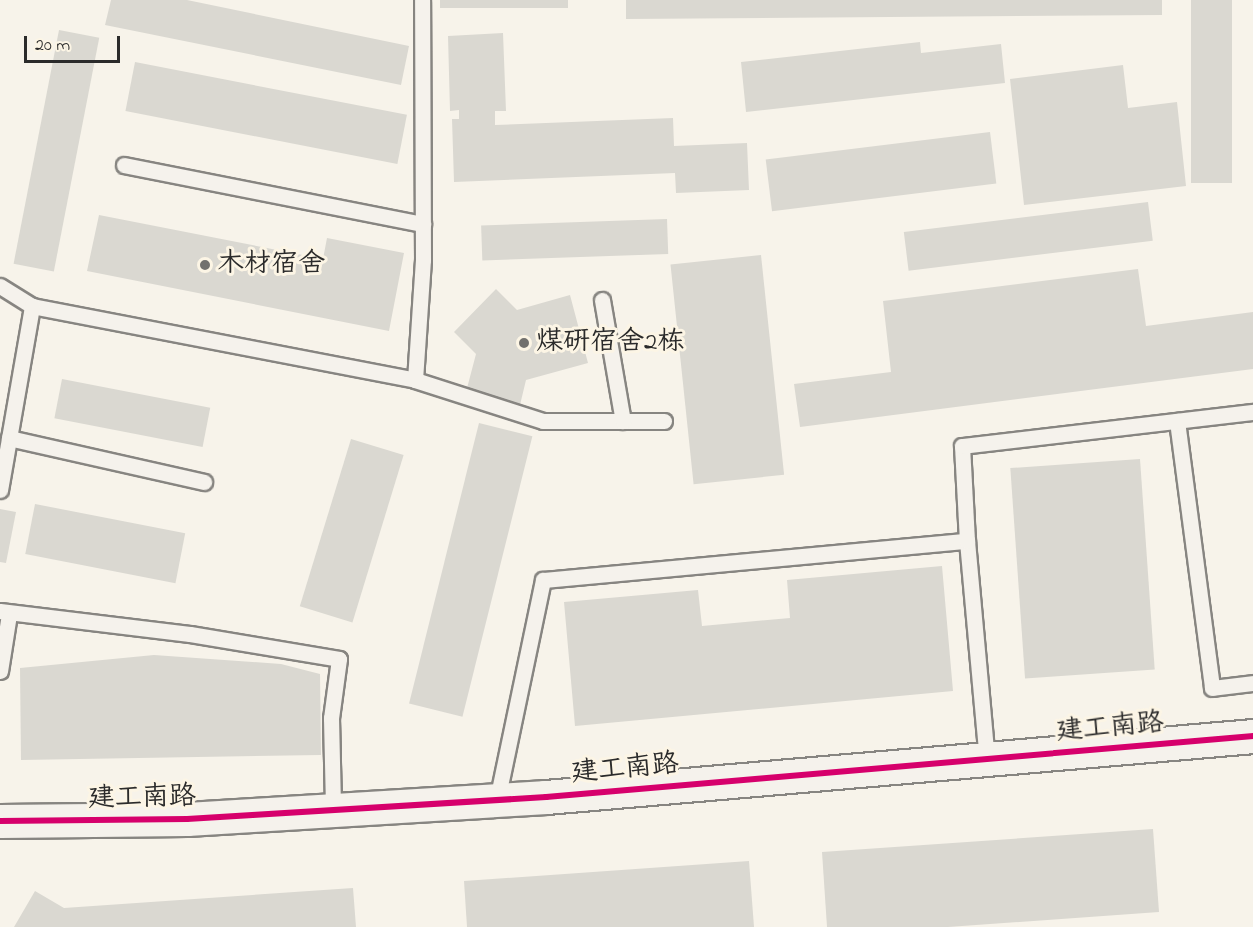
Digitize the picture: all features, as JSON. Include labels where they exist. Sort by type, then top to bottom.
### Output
[{"type":"street","name":"建工南路","points":[[0,821],[187,819],[497,800],[1253,736]]},
{"type":"lane","points":[[415,380],[423,224],[422,0]]},
{"type":"lane","points":[[124,165],[423,224]]},
{"type":"lane","points":[[0,286],[33,306],[415,380],[543,421],[664,422]]},
{"type":"lane","points":[[602,300],[623,421]]},
{"type":"lane","points":[[0,489],[33,306]]},
{"type":"lane","points":[[987,759],[967,541],[962,446],[1253,412]]},
{"type":"lane","points":[[1177,421],[1212,688],[1253,683]]},
{"type":"lane","points":[[9,438],[204,482]]},
{"type":"lane","points":[[497,800],[543,580],[967,541]]},
{"type":"lane","points":[[0,671],[5,612],[190,634],[339,659],[331,718],[333,809]]},
{"type":"building","points":[[111,0],[187,0],[409,46],[401,85],[105,25]]},
{"type":"building","points":[[440,0],[568,0],[568,8],[440,8]]},
{"type":"building","points":[[626,0],[1162,0],[1162,15],[626,19]]},
{"type":"building","points":[[1191,0],[1232,0],[1232,183],[1191,183]]},
{"type":"building","points":[[59,30],[99,38],[54,271],[14,264]]},
{"type":"building","points":[[503,33],[506,111],[495,111],[495,125],[673,118],[674,146],[747,143],[749,190],[676,193],[675,173],[454,182],[452,119],[459,119],[459,110],[450,111],[448,36]]},
{"type":"building","points":[[920,42],[921,53],[1001,44],[1005,83],[746,112],[741,62]]},
{"type":"building","points":[[135,62],[407,115],[397,164],[125,111]]},
{"type":"building","points":[[1123,65],[1128,108],[1177,102],[1186,186],[1024,205],[1010,79]]},
{"type":"building","points":[[990,132],[996,184],[772,211],[766,160]]},
{"type":"building","points":[[1148,202],[1153,241],[909,271],[904,232]]},
{"type":"building","name":"木材宿舍","points":[[99,215],[323,259],[327,238],[404,253],[389,331],[87,271]]},
{"type":"building","points":[[667,219],[668,254],[482,260],[481,225]]},
{"type":"building","points":[[761,255],[784,475],[694,484],[670,265]]},
{"type":"building","points":[[1138,269],[1146,326],[1253,312],[1253,369],[800,427],[794,384],[891,372],[883,301]]},
{"type":"building","name":"煤研宿舍2栋","points":[[496,289],[517,310],[570,295],[588,363],[526,380],[520,405],[466,392],[476,354],[454,332]]},
{"type":"building","points":[[62,379],[210,408],[203,447],[54,418]]},
{"type":"building","points":[[479,423],[532,436],[462,717],[409,703]]},
{"type":"building","points":[[351,439],[404,455],[352,622],[300,606]]},
{"type":"building","points":[[1140,459],[1155,669],[1025,679],[1010,468]]},
{"type":"building","points":[[35,504],[185,533],[175,583],[25,554]]},
{"type":"building","points":[[0,509],[16,512],[6,563],[0,562]]},
{"type":"building","points":[[942,566],[953,691],[575,726],[564,602],[698,590],[702,626],[790,618],[787,580]]},
{"type":"building","points":[[154,655],[281,664],[320,674],[321,755],[21,760],[20,668]]},
{"type":"building","points":[[1153,829],[1159,912],[948,927],[827,927],[822,852]]},
{"type":"building","points":[[749,861],[754,927],[467,927],[464,881]]},
{"type":"building","points":[[353,888],[356,927],[14,927],[35,891],[64,908]]},
{"type":"cycle path","points":[[0,821],[187,819],[546,797],[1253,736]]},
{"type":"place","name":"木材宿舍","points":[[205,265]]},
{"type":"place","name":"煤研宿舍2栋","points":[[524,343]]}]
